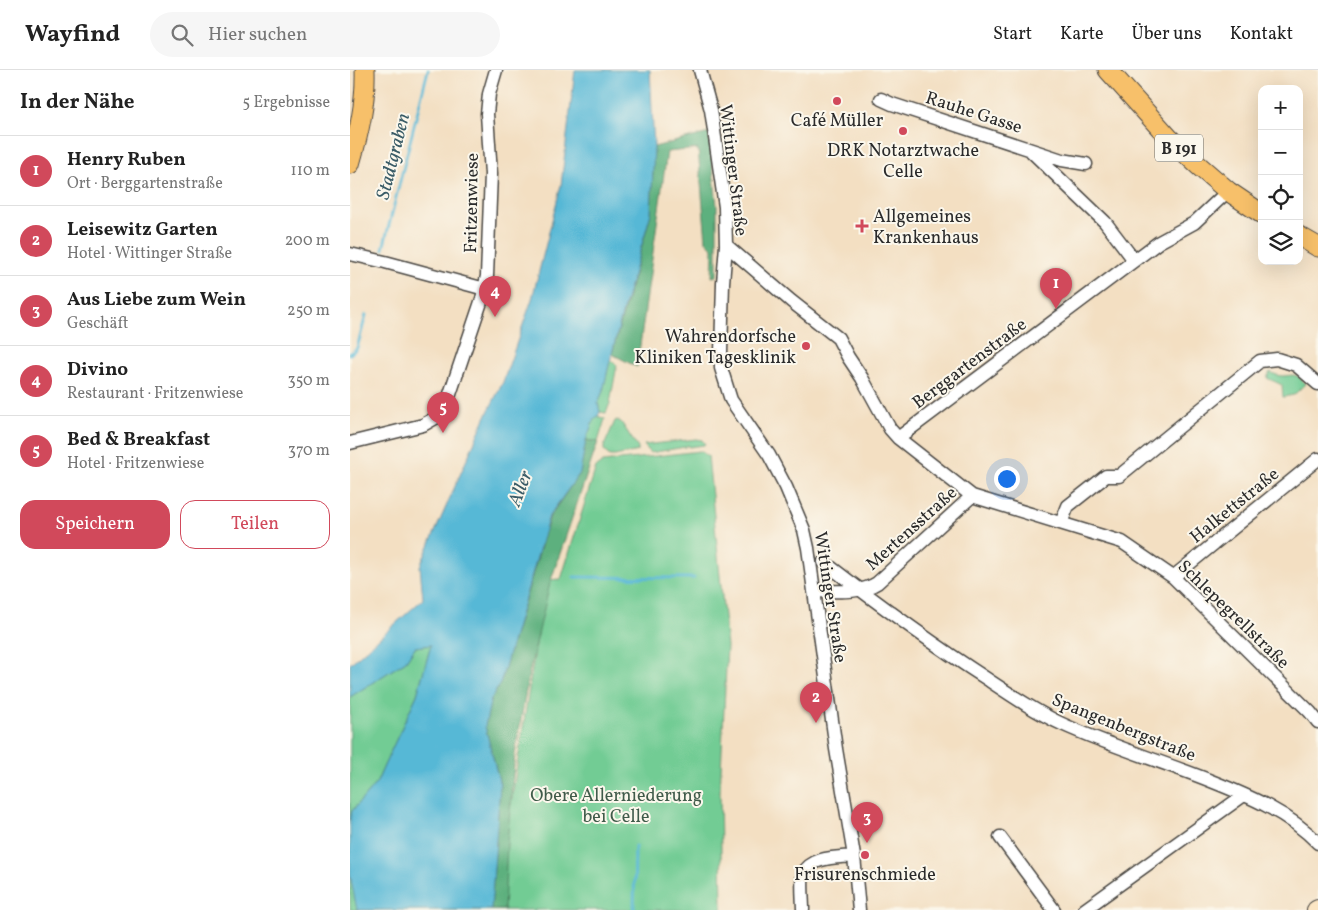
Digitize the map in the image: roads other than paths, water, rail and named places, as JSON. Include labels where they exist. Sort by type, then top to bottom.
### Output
[{"type":"main road","points":[[350,164],[362,119],[365,95],[365,70]]},
{"type":"main road","name":"B 191","points":[[1108,70],[1170,139],[1228,191],[1258,211]]},
{"type":"main road","points":[[1303,238],[1318,247]]},
{"type":"street","name":"Fritzenwiese","points":[[350,444],[423,425],[437,417],[446,403],[485,289],[488,268],[491,174],[487,114],[489,94],[496,70]]},
{"type":"street","name":"Wittinger Straße","points":[[700,70],[710,110],[725,207],[726,245],[720,352],[722,368],[731,400],[768,455],[786,487],[804,530],[836,749],[854,856],[858,910]]},
{"type":"street","name":"Rauhe Gasse","points":[[881,99],[1062,160],[1086,164]]},
{"type":"street","name":"Rauhe Gasse","points":[[1028,148],[1105,222],[1134,260]]},
{"type":"street","name":"Berggartenstraße","points":[[898,438],[1134,260],[1159,242],[1194,223],[1228,191]]},
{"type":"street","name":"Schlepegrellstraße","points":[[726,245],[780,292],[838,338],[890,429],[898,438],[972,496],[1122,542],[1173,577],[1315,712]]},
{"type":"street","points":[[350,254],[485,289]]},
{"type":"street","points":[[1061,523],[1068,506],[1106,476],[1119,476],[1260,361],[1277,360],[1296,365],[1318,384]]},
{"type":"street","name":"Halkettstraße","points":[[1173,577],[1318,459]]},
{"type":"street","name":"Mertensstraße","points":[[814,591],[861,590],[878,584],[972,496]]},
{"type":"street","name":"Spangenbergstraße","points":[[824,562],[950,656],[1028,705],[1061,723],[1244,794],[1275,810],[1318,843]]},
{"type":"street","points":[[1084,910],[1244,794]]},
{"type":"street","points":[[1000,837],[1054,910]]},
{"type":"street","points":[[803,910],[803,875],[808,867],[818,861],[854,856]]},
{"type":"water","name":"Aller","points":[[575,70],[650,70],[654,147],[651,213],[625,303],[603,391],[598,403],[600,412],[594,419],[586,440],[580,473],[549,516],[500,684],[491,699],[485,726],[500,785],[491,910],[357,910],[350,875],[350,820],[352,811],[377,782],[417,695],[431,645],[415,647],[406,661],[350,697],[350,664],[423,599],[420,566],[485,418],[503,382],[532,299],[561,185]]},
{"type":"waterway","name":"Stadtgraben","points":[[383,249],[428,70]]},
{"type":"waterway","name":"Stadtgraben","points":[[350,354],[357,348],[366,315]]},
{"type":"waterway","points":[[574,577],[694,578]]},
{"type":"waterway","points":[[634,910],[635,846]]},
{"type":"place","name":"Café Müller","points":[[837,101]]},
{"type":"place","name":"DRK Notarztwache Celle","points":[[903,131]]},
{"type":"place","name":"Allgemeines Krankenhaus","points":[[862,226]]},
{"type":"place","name":"Henry Ruben","points":[[1056,309]]},
{"type":"place","name":"Divino","points":[[495,317]]},
{"type":"place","name":"Wahrendorfsche Kliniken Tagesklinik","points":[[806,346]]},
{"type":"place","name":"Bed & Breakfast","points":[[443,433]]},
{"type":"place","name":"Leisewitz Garten","points":[[816,723]]},
{"type":"place","name":"Aus Liebe zum Wein","points":[[867,843]]},
{"type":"place","name":"Frisurenschmiede","points":[[865,855]]},
{"type":"park label","name":"Obere Allerniederung bei Celle","points":[[616,805]]}]
